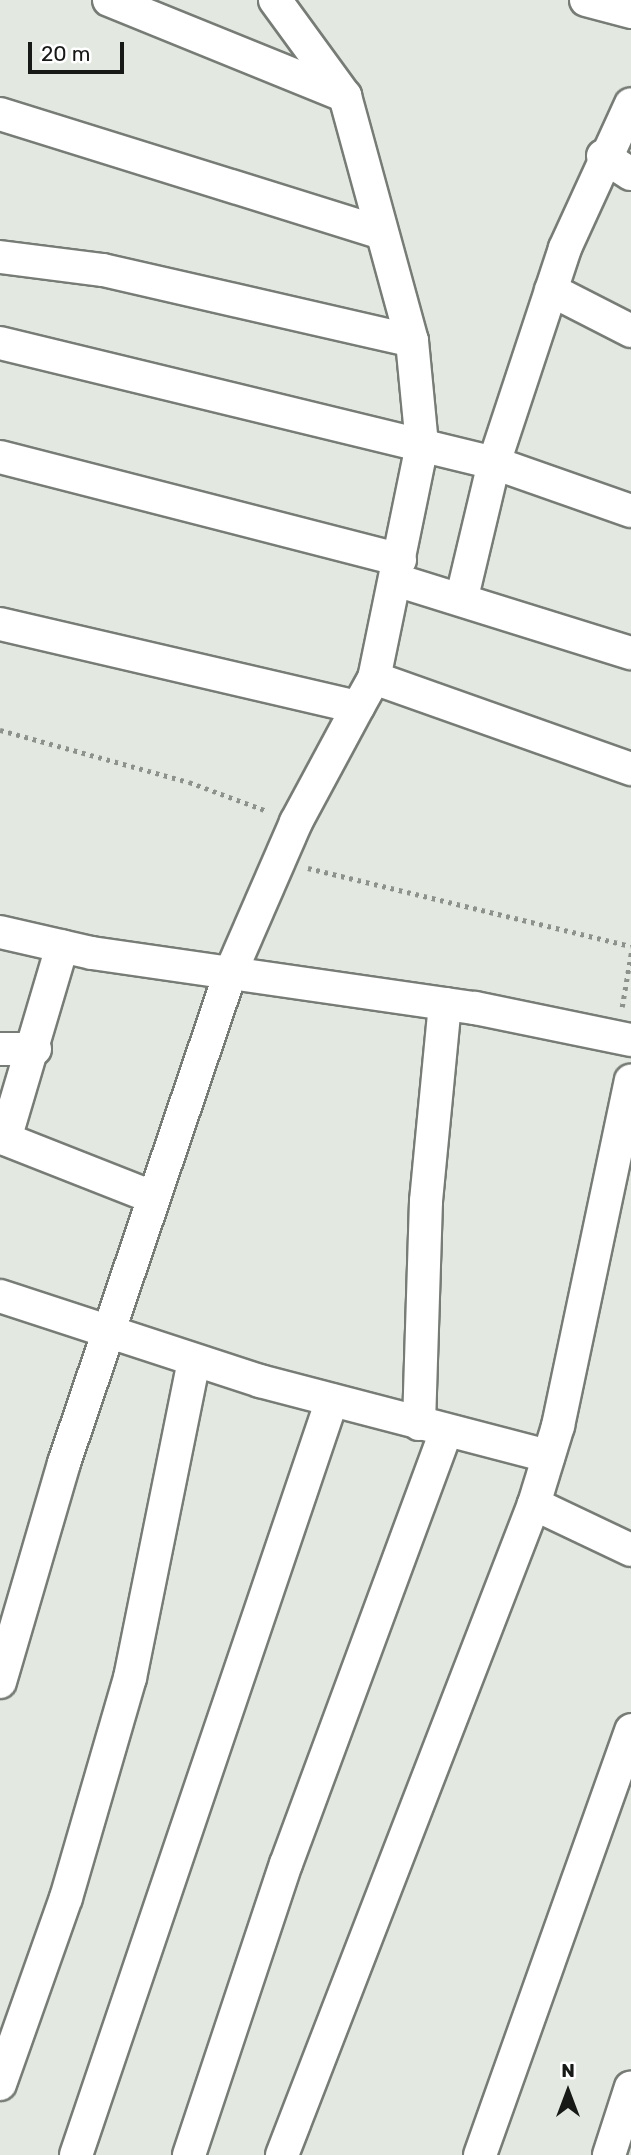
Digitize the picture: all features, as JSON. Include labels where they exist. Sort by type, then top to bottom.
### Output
[{"type":"street","points":[[109,0],[345,96]]},
{"type":"street","points":[[0,1682],[152,1197],[230,974],[296,822],[374,678],[422,445],[412,341],[345,96],[275,0]]},
{"type":"street","points":[[586,0],[631,12]]},
{"type":"street","points":[[461,597],[494,463],[551,290],[603,156],[631,104]]},
{"type":"street","points":[[0,114],[381,233]]},
{"type":"street","points":[[603,156],[631,174]]},
{"type":"street","points":[[0,257],[103,270],[412,341]]},
{"type":"street","points":[[551,290],[631,331]]},
{"type":"street","points":[[0,343],[494,463],[631,511]]},
{"type":"street","points":[[0,457],[398,570],[461,597],[631,653]]},
{"type":"street","points":[[0,624],[358,707]]},
{"type":"street","points":[[374,678],[631,769]]},
{"type":"street","points":[[0,932],[62,946],[230,974],[445,1004],[624,1039]]},
{"type":"street","points":[[62,946],[35,1049],[2,1138],[152,1197]]},
{"type":"street","points":[[189,2155],[432,1428],[425,1201],[445,1004]]},
{"type":"street","points":[[0,1049],[35,1049]]},
{"type":"street","points":[[282,2155],[534,1504],[548,1456],[631,1081]]},
{"type":"street","points":[[0,1296],[194,1360],[432,1428],[548,1456]]},
{"type":"street","points":[[0,2084],[66,1898],[130,1678],[194,1360]]},
{"type":"street","points":[[76,2155],[332,1399]]},
{"type":"street","points":[[534,1504],[631,1550]]},
{"type":"street","points":[[480,2155],[631,1730]]},
{"type":"street","points":[[610,2155],[631,2087]]},
{"type":"path","points":[[0,730],[189,782],[296,822]]},
{"type":"path","points":[[280,861],[631,946]]},
{"type":"path","points":[[624,1039],[631,953]]}]
